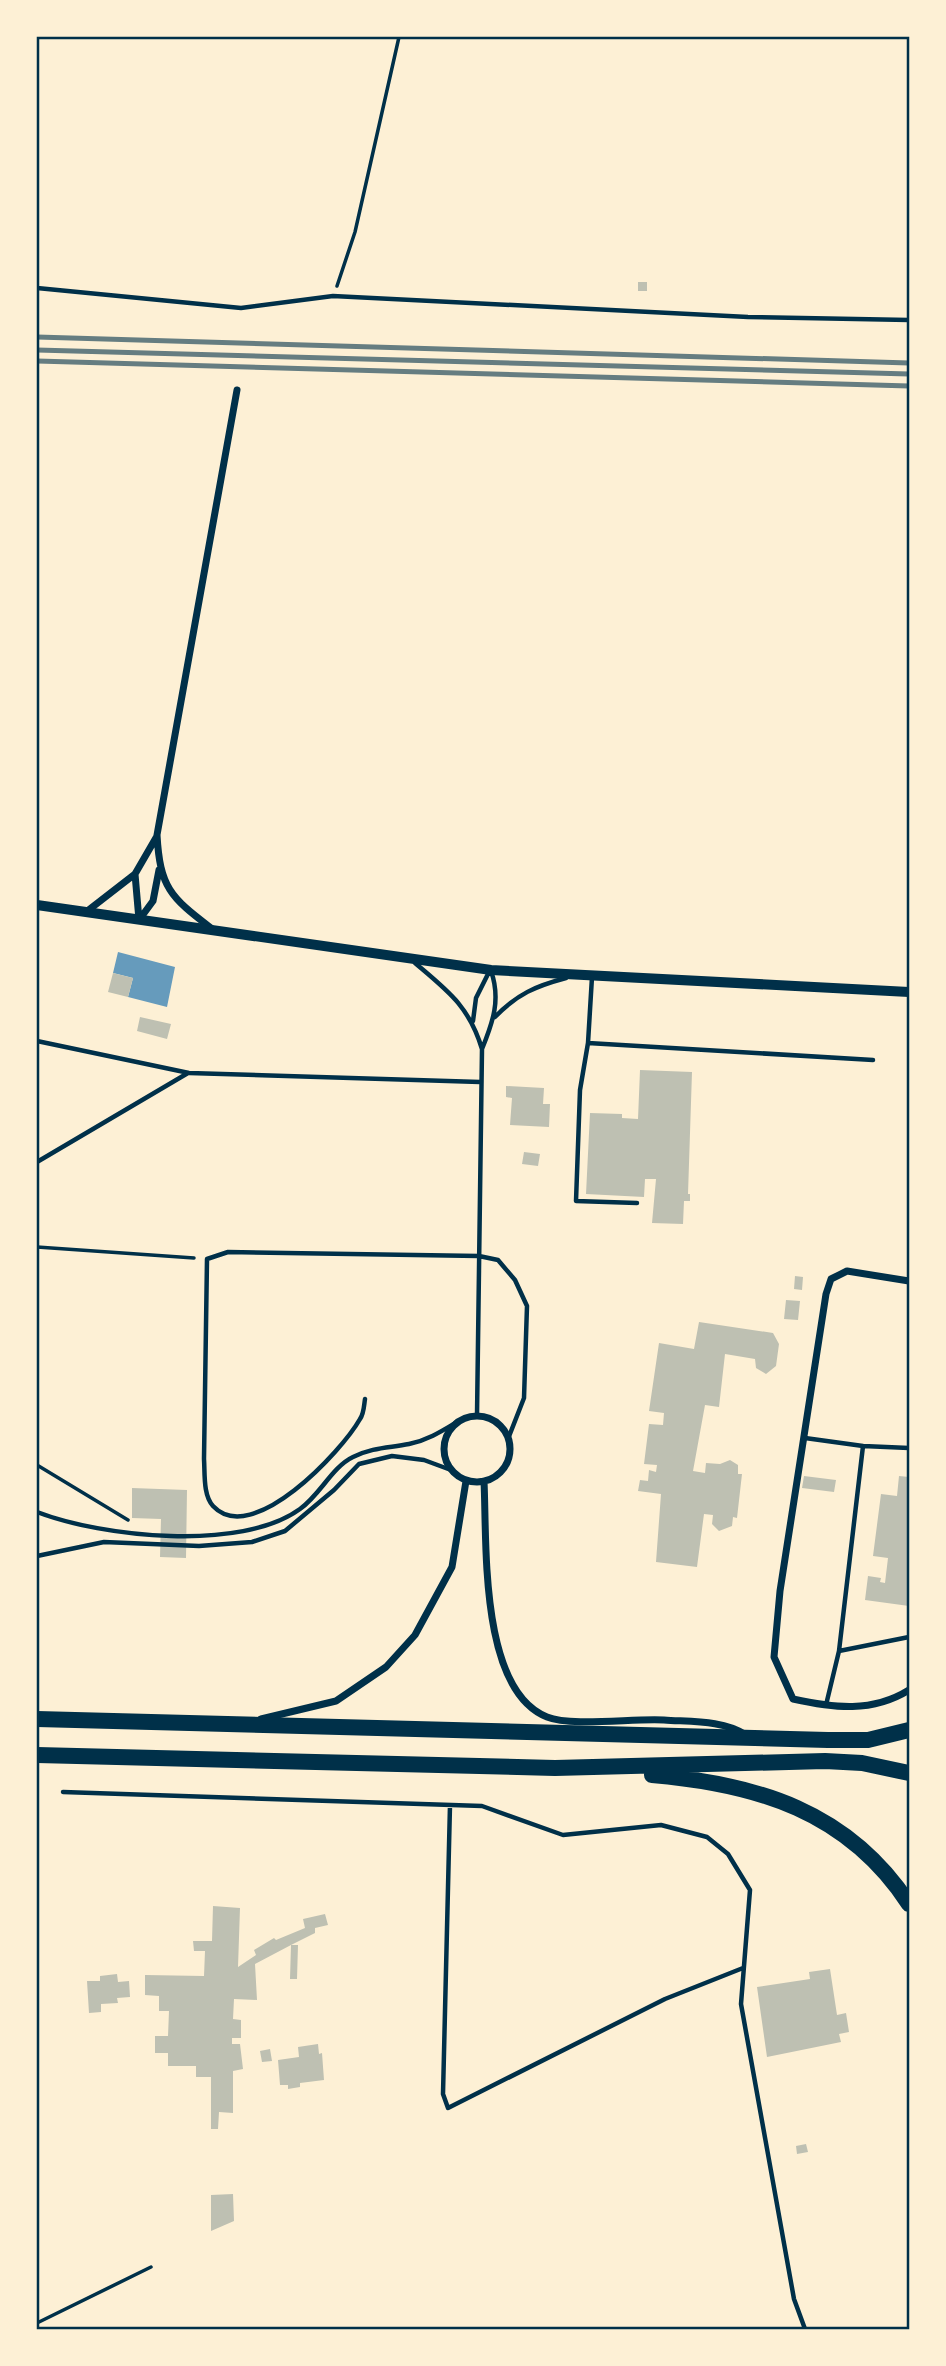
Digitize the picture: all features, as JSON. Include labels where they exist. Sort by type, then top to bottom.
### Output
[{"type":"highway","points":[[37,1719],[867,1740],[909,1730]]},
{"type":"highway","points":[[37,1755],[555,1768],[825,1761],[862,1763],[909,1773]]},
{"type":"highway","points":[[555,1768],[685,1778],[724,1783],[760,1793],[820,1819],[847,1838],[874,1861],[909,1904]]},
{"type":"street","points":[[139,920],[153,901],[159,870],[157,835],[237,390]]},
{"type":"street","points":[[86,912],[135,874],[157,835]]},
{"type":"street","points":[[159,870],[169,890],[185,909],[214,931]]},
{"type":"street","points":[[135,874],[139,920]]},
{"type":"street","points":[[37,905],[491,970],[576,976],[800,984],[909,992]]},
{"type":"street","points":[[909,1281],[847,1271],[831,1279],[825,1294],[780,1591],[774,1657],[793,1699],[826,1706],[855,1708],[892,1700],[909,1690]]},
{"type":"street","points":[[477,1416],[496,1422],[508,1439],[510,1450],[503,1470],[484,1481],[466,1480],[451,1470],[445,1461],[445,1439],[457,1422],[477,1416]]},
{"type":"street","points":[[238,1723],[335,1701],[386,1667],[415,1635],[452,1567],[466,1480]]},
{"type":"street","points":[[484,1481],[491,1619],[500,1661],[522,1698],[547,1717],[696,1722],[734,1727],[750,1737]]},
{"type":"lane","points":[[37,288],[241,308],[333,296],[748,317],[909,320]]},
{"type":"lane","points":[[412,960],[455,999],[473,1021],[482,1049]]},
{"type":"lane","points":[[473,1021],[476,998],[491,970]]},
{"type":"lane","points":[[477,1416],[480,1082],[482,1049],[495,1017],[495,982],[491,970]]},
{"type":"lane","points":[[495,1017],[514,998],[533,987],[576,976]]},
{"type":"lane","points":[[592,976],[589,1043],[580,1090],[576,1201],[637,1203]]},
{"type":"lane","points":[[37,1041],[189,1073],[480,1082]]},
{"type":"lane","points":[[589,1043],[873,1060]]},
{"type":"lane","points":[[37,1162],[189,1073]]},
{"type":"lane","points":[[365,1399],[362,1418],[318,1470],[276,1506],[258,1513],[231,1516],[213,1506],[206,1490],[204,1459],[207,1259],[228,1252],[480,1256],[498,1259],[515,1280],[527,1306],[524,1398],[508,1439]]},
{"type":"lane","points":[[37,1512],[85,1528],[151,1535],[193,1536],[267,1527],[301,1509],[349,1458],[377,1446],[408,1444],[431,1438],[457,1422]]},
{"type":"lane","points":[[804,1438],[863,1447],[909,1448]]},
{"type":"lane","points":[[826,1706],[839,1651],[863,1447]]},
{"type":"lane","points":[[37,1556],[104,1542],[199,1546],[252,1542],[285,1531],[334,1490],[359,1464],[392,1456],[424,1460],[451,1470]]},
{"type":"lane","points":[[839,1651],[909,1637]]},
{"type":"lane","points":[[63,1792],[482,1806],[563,1835],[661,1825],[707,1837],[728,1854],[750,1890],[741,2004],[794,2299],[805,2329]]},
{"type":"lane","points":[[450,1805],[443,2094],[448,2108],[665,1999],[743,1968]]},
{"type":"path","points":[[333,296],[355,232],[399,37]]},
{"type":"path","points":[[37,1247],[183,1258]]},
{"type":"path","points":[[37,1465],[131,1522]]},
{"type":"path","points":[[37,2323],[151,2267]]},
{"type":"water","points":[[118,952],[175,967],[167,1007],[128,997],[133,978],[113,973]]},
{"type":"building","points":[[638,282],[647,282],[647,291],[638,291]]},
{"type":"building","points":[[113,973],[133,978],[128,997],[108,992]]},
{"type":"building","points":[[140,1017],[171,1024],[167,1039],[137,1031]]},
{"type":"building","points":[[640,1070],[692,1072],[688,1194],[690,1201],[684,1201],[683,1224],[652,1223],[656,1179],[645,1179],[644,1197],[586,1194],[590,1113],[622,1114],[622,1118],[638,1119]]},
{"type":"building","points":[[506,1086],[544,1088],[543,1104],[550,1104],[549,1127],[510,1125],[512,1098],[506,1097]]},
{"type":"building","points":[[524,1152],[540,1154],[538,1166],[522,1164]]},
{"type":"building","points":[[795,1276],[803,1277],[802,1290],[794,1289]]},
{"type":"building","points":[[786,1300],[800,1301],[798,1320],[784,1319]]},
{"type":"building","points":[[699,1322],[773,1333],[779,1344],[776,1366],[766,1374],[756,1368],[755,1359],[725,1354],[719,1407],[705,1405],[693,1471],[705,1473],[706,1463],[720,1464],[730,1460],[738,1465],[738,1474],[742,1474],[737,1518],[733,1517],[732,1526],[719,1531],[712,1524],[713,1515],[704,1514],[697,1567],[656,1562],[661,1494],[638,1491],[640,1480],[648,1481],[649,1470],[656,1472],[657,1465],[644,1464],[649,1424],[663,1425],[664,1413],[649,1411],[659,1343],[694,1349]]},
{"type":"building","points":[[804,1476],[836,1480],[834,1492],[802,1488]]},
{"type":"building","points":[[899,1476],[909,1477],[909,1606],[865,1600],[868,1576],[881,1578],[880,1582],[885,1583],[888,1558],[873,1556],[881,1494],[897,1496]]},
{"type":"building","points":[[132,1488],[187,1490],[186,1558],[160,1557],[161,1519],[132,1518]]},
{"type":"building","points":[[213,1906],[240,1908],[238,1967],[256,1955],[254,1950],[274,1938],[276,1940],[305,1928],[303,1919],[325,1914],[328,1925],[315,1928],[315,1933],[255,1964],[257,2000],[234,1999],[233,2019],[241,2020],[241,2038],[232,2038],[232,2044],[240,2044],[243,2069],[233,2071],[233,2113],[219,2112],[218,2129],[211,2129],[211,2077],[196,2077],[196,2066],[168,2066],[168,2053],[155,2053],[155,2036],[168,2036],[169,2011],[159,2011],[159,1996],[145,1995],[145,1975],[204,1976],[205,1951],[194,1951],[193,1941],[212,1941]]},
{"type":"building","points":[[291,1945],[298,1945],[297,1979],[290,1979]]},
{"type":"building","points":[[830,1969],[837,2015],[846,2013],[849,2032],[839,2034],[841,2042],[767,2057],[757,1987],[810,1979],[809,1972]]},
{"type":"building","points":[[117,1974],[118,1982],[129,1981],[130,1997],[117,1998],[118,2003],[101,2004],[101,2012],[89,2013],[87,1981],[100,1981],[100,1976]]},
{"type":"building","points":[[318,2044],[319,2054],[322,2053],[324,2080],[300,2083],[300,2087],[288,2089],[288,2085],[280,2085],[278,2060],[299,2057],[298,2047]]},
{"type":"building","points":[[270,2049],[272,2061],[262,2062],[260,2051]]},
{"type":"building","points":[[806,2144],[808,2152],[797,2154],[796,2146]]},
{"type":"building","points":[[233,2194],[234,2221],[211,2231],[211,2195]]},
{"type":"railway","points":[[37,337],[909,363]]},
{"type":"railway","points":[[37,350],[909,374]]},
{"type":"railway","points":[[37,361],[909,386]]}]
